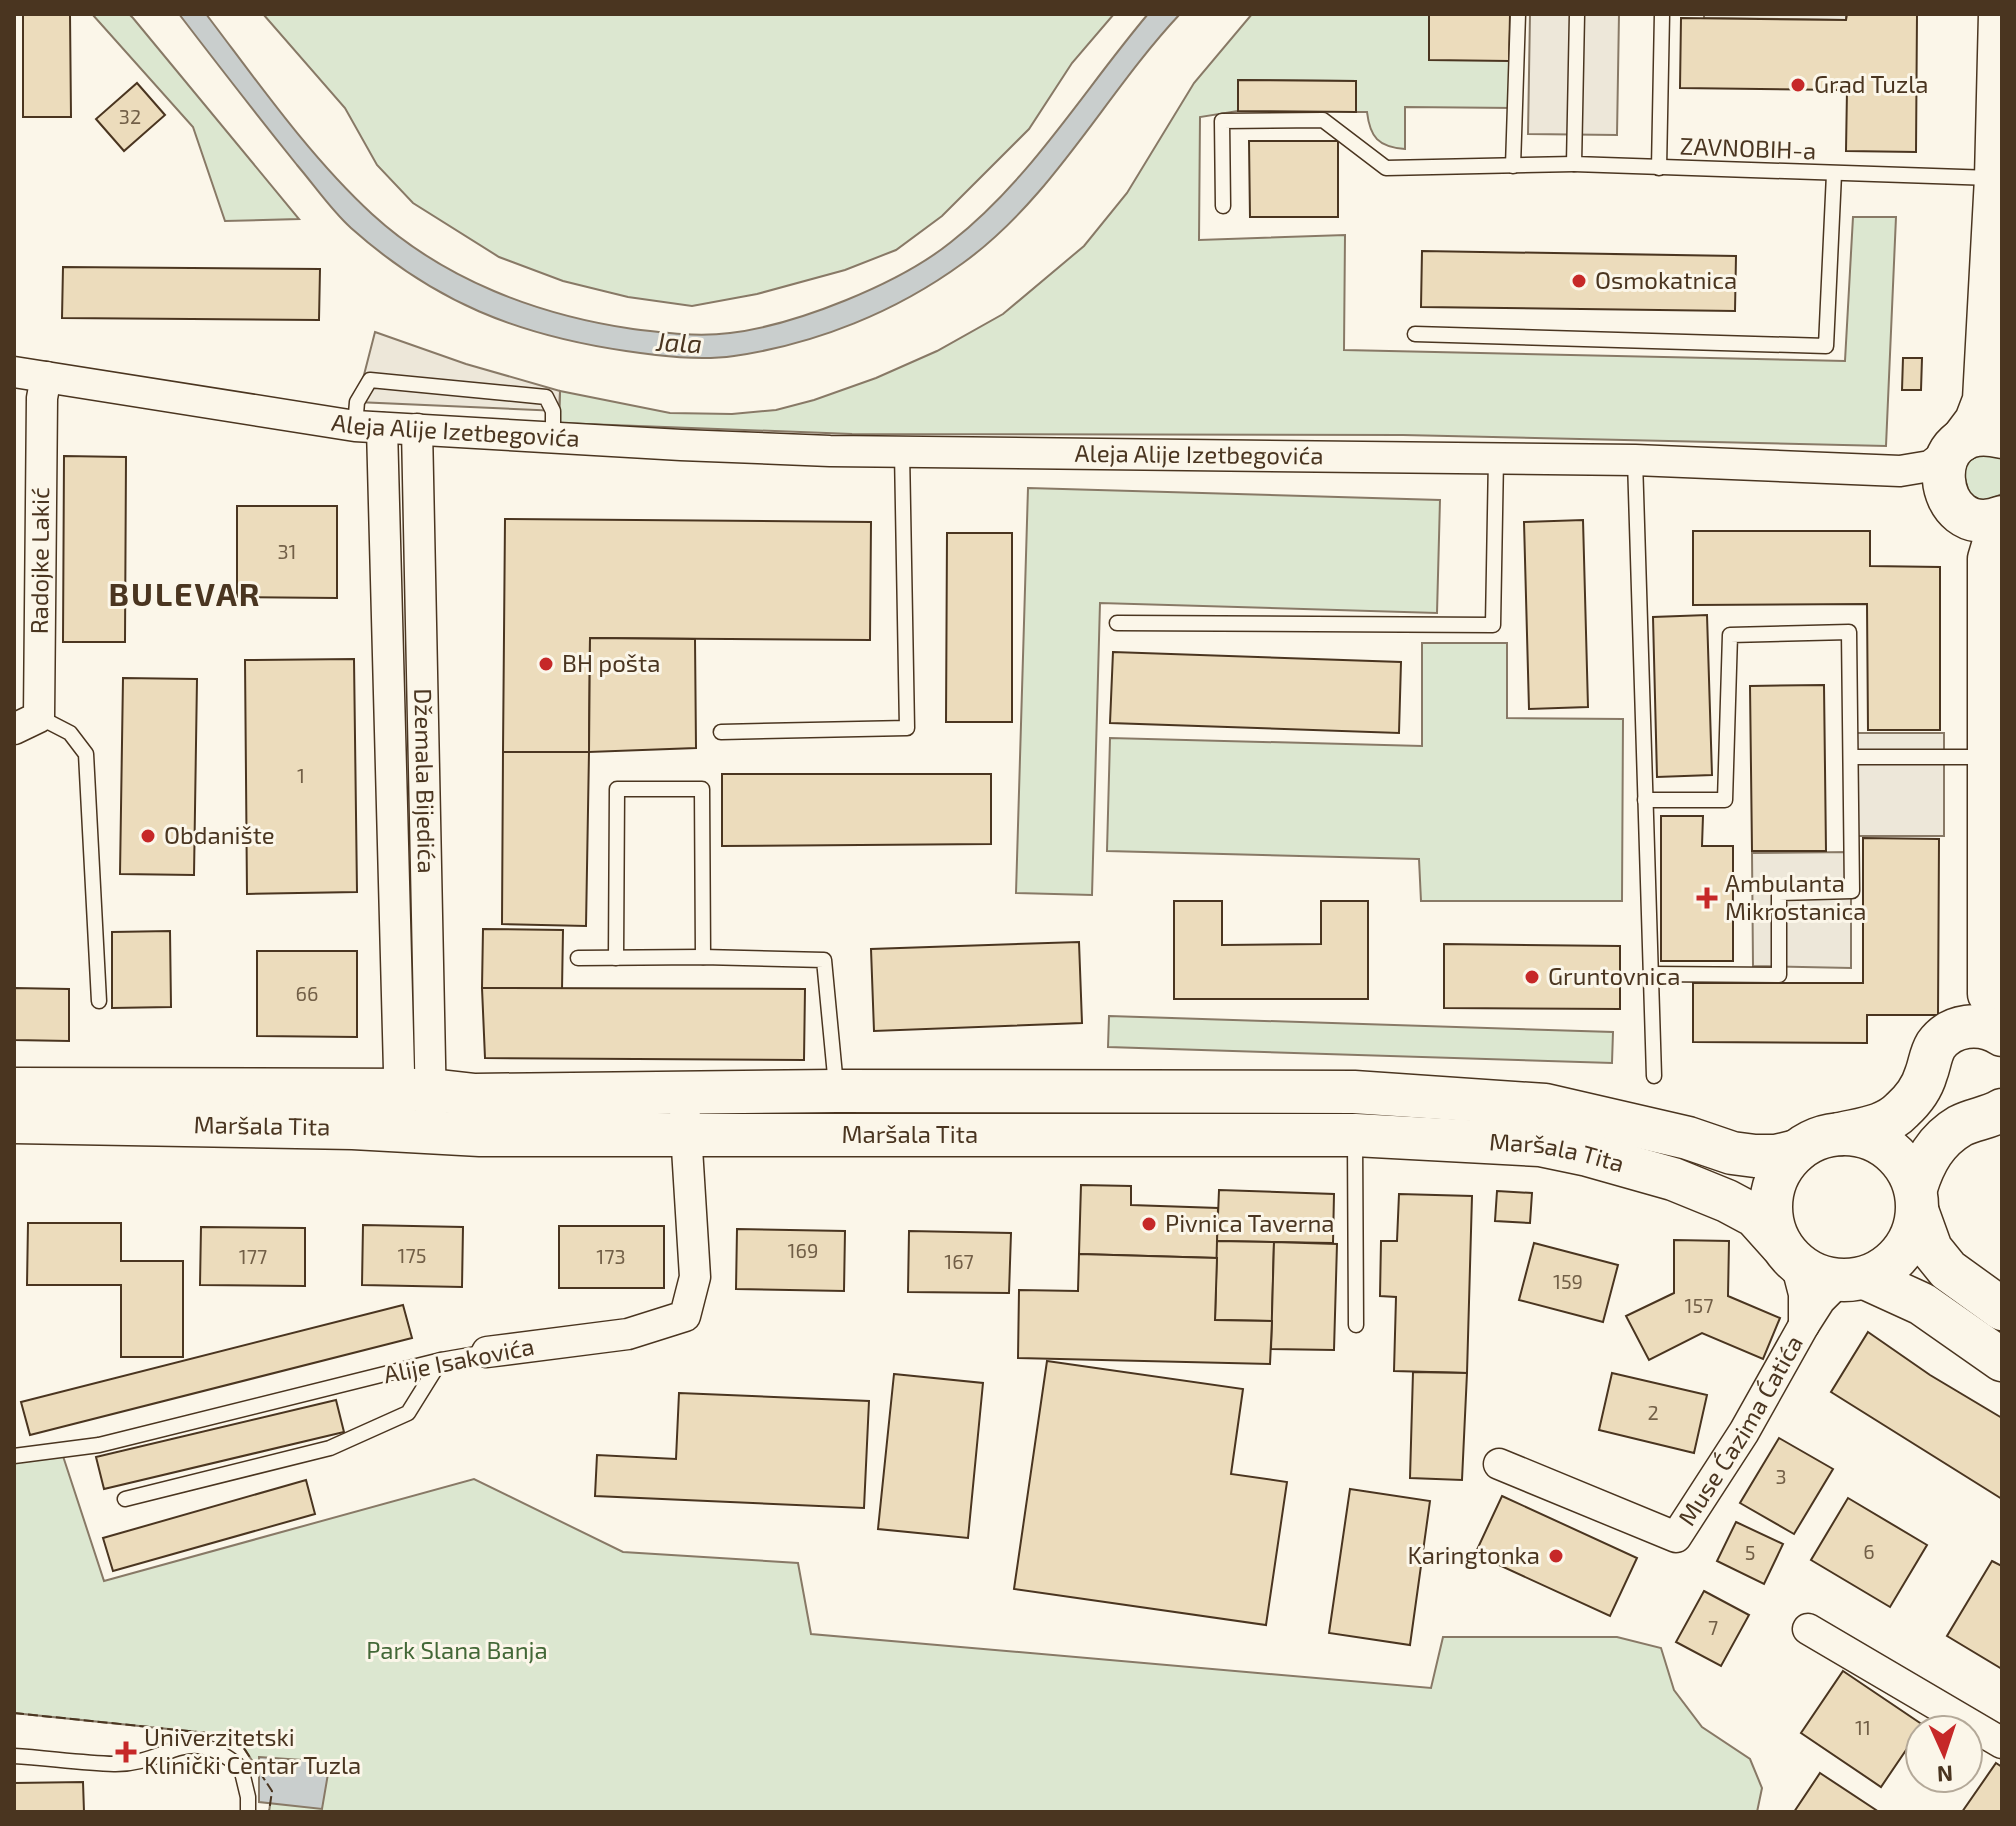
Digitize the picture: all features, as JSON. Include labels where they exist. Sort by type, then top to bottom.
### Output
[{"type":"main road","points":[[2000,14],[1996,318],[1980,432],[1942,475],[1943,488],[1954,506],[1978,532],[1995,542],[1987,757],[1989,1021],[1949,1032],[1938,1043],[1930,1056],[1923,1084],[1899,1114],[1876,1126],[1817,1139],[1797,1151],[1783,1166],[1774,1184],[1770,1205],[1773,1226],[1788,1254],[1816,1275],[1852,1279],[1922,1304],[2002,1360]]},
{"type":"main road","points":[[1954,506],[1970,518],[1983,520],[2002,517]]},
{"type":"main road","name":"Maršala Tita","points":[[14,1089],[416,1111],[480,1135],[1355,1135],[1540,1145],[1673,1179],[1727,1201],[1755,1216],[1788,1254]]},
{"type":"main road","name":"Maršala Tita","points":[[14,1122],[416,1111],[475,1095],[836,1091],[1354,1092],[1545,1105],[1673,1134],[1732,1153],[1776,1156],[1797,1151]]},
{"type":"main road","points":[[1354,1092],[1355,1135]]},
{"type":"main road","points":[[1852,1279],[1885,1269],[1902,1254],[1913,1235],[1924,1163],[1960,1126],[2002,1110]]},
{"type":"main road","points":[[1840,1134],[1864,1136],[1887,1147],[1905,1165],[1931,1249],[1948,1270],[2002,1309]]},
{"type":"street","name":"Aleja Alije Izetbegovića","points":[[14,372],[368,427],[785,450],[1496,457],[1900,471]]},
{"type":"street","name":"Radojke Lakić","points":[[26,723],[42,398],[46,377]]},
{"type":"street","name":"Džemala Bijedića","points":[[368,427],[416,1111]]},
{"type":"street","name":"Džemala Bijedića","points":[[416,1111],[417,429]]},
{"type":"street","points":[[1900,471],[1930,466],[1980,432]]},
{"type":"street","points":[[1900,471],[1926,482],[1954,506]]},
{"type":"street","name":"Alije Isakovića","points":[[487,1352],[628,1334],[685,1316],[695,1277],[688,1136],[682,1094]]},
{"type":"street","points":[[1788,1254],[1804,1294],[1804,1325]]},
{"type":"street","points":[[1804,1325],[1820,1300],[1852,1279]]},
{"type":"street","name":"Muse Ćazima Ćatića","points":[[1499,1464],[1676,1537],[1744,1432],[1804,1325]]},
{"type":"street","points":[[1808,1629],[2002,1743]]},
{"type":"lane","points":[[1513,166],[1518,14]]},
{"type":"lane","points":[[1574,164],[1577,14]]},
{"type":"lane","name":"ZAVNOBIH-a","points":[[1659,168],[1662,14]]},
{"type":"lane","name":"ZAVNOBIH-a","points":[[1223,206],[1222,121],[1323,120],[1386,168],[1574,164],[1996,178]]},
{"type":"lane","points":[[1415,334],[1826,346],[1834,174]]},
{"type":"lane","points":[[368,427],[357,402],[370,380],[546,397],[553,411],[553,437]]},
{"type":"lane","points":[[721,732],[907,728],[902,452]]},
{"type":"lane","points":[[1117,623],[1493,625],[1496,457]]},
{"type":"lane","points":[[1635,460],[1654,1076]]},
{"type":"lane","points":[[1645,800],[1725,800],[1730,635],[1849,632],[1852,891],[1779,893],[1779,975],[1651,974]]},
{"type":"lane","points":[[26,723],[70,733],[86,754],[99,1001]]},
{"type":"lane","points":[[1852,757],[1987,757]]},
{"type":"lane","points":[[616,958],[617,789],[702,789],[703,957]]},
{"type":"lane","points":[[578,958],[824,960],[836,1091]]},
{"type":"lane","points":[[1355,1135],[1356,1325]]},
{"type":"lane","name":"Alije Isakovića","points":[[14,1456],[99,1445],[441,1360],[487,1352]]},
{"type":"lane","points":[[125,1499],[330,1448],[408,1413],[441,1360]]},
{"type":"lane","points":[[14,1756],[116,1764],[145,1760],[188,1744],[211,1748],[241,1768],[248,1812]]},
{"type":"green space","points":[[92,14],[129,14],[299,219],[225,221],[193,127]]},
{"type":"green space","points":[[263,14],[1114,14],[1072,63],[1029,129],[942,216],[896,250],[845,270],[757,294],[692,306],[628,297],[563,281],[499,257],[413,203],[377,165],[345,108]]},
{"type":"green space","points":[[1252,14],[1518,14],[1515,108],[1405,107],[1405,149],[1382,143],[1370,128],[1367,112],[1356,112],[1356,81],[1239,80],[1238,111],[1200,117],[1199,240],[1345,235],[1344,350],[1845,361],[1853,217],[1896,217],[1886,446],[1403,435],[852,434],[559,423],[560,391],[670,413],[732,414],[776,410],[876,378],[937,351],[1003,314],[1084,246],[1127,193],[1194,83]]},
{"type":"green space","points":[[1997,455],[2002,459],[2002,494],[1984,502],[1970,496],[1962,468],[1972,456]]},
{"type":"green space","points":[[1028,488],[1440,500],[1437,613],[1100,603],[1092,895],[1016,893]]},
{"type":"green space","points":[[1422,643],[1507,643],[1507,718],[1623,719],[1622,901],[1421,901],[1419,859],[1107,851],[1110,738],[1422,746]]},
{"type":"green space","points":[[1109,1016],[1613,1032],[1612,1063],[1108,1047]]},
{"type":"green space","name":"Park Slana Banja","points":[[61,1450],[104,1581],[474,1479],[623,1552],[798,1563],[811,1634],[1431,1688],[1443,1637],[1617,1637],[1661,1648],[1674,1690],[1702,1727],[1750,1759],[1762,1788],[1757,1812],[269,1812],[272,1791],[236,1736],[14,1713],[14,1456]]},
{"type":"shaded area","points":[[1530,14],[1619,14],[1617,135],[1528,134]]},
{"type":"shaded area","points":[[1704,14],[1846,14],[1846,20],[1704,18]]},
{"type":"shaded area","points":[[375,332],[466,364],[560,391],[559,411],[357,402]]},
{"type":"shaded area","points":[[1851,733],[1944,733],[1944,836],[1851,836]]},
{"type":"shaded area","points":[[1851,852],[1851,968],[1753,966],[1752,853]]},
{"type":"water","name":"Jala","points":[[179,14],[206,14],[285,118],[349,192],[400,237],[430,258],[494,291],[562,314],[633,329],[706,335],[756,329],[815,312],[876,287],[929,258],[980,217],[1006,191],[1148,14],[1180,14],[1024,208],[963,263],[883,311],[825,334],[765,351],[707,358],[639,353],[586,344],[513,325],[446,295],[414,276],[382,254],[337,214]]},
{"type":"water","points":[[259,1757],[330,1762],[322,1809],[259,1802]]},
{"type":"building","points":[[23,14],[70,14],[71,117],[23,117]]},
{"type":"building","points":[[1429,14],[1510,14],[1509,61],[1429,60]]},
{"type":"building","name":"Grad Tuzla","points":[[1847,14],[1917,14],[1916,152],[1846,151],[1847,90],[1680,88],[1681,18],[1846,20]]},
{"type":"building","points":[[1238,80],[1356,81],[1356,112],[1238,111]]},
{"type":"building","points":[[137,83],[165,115],[124,151],[96,119]]},
{"type":"building","points":[[1249,141],[1338,141],[1338,217],[1250,217]]},
{"type":"building","name":"Osmokatnica","points":[[1422,251],[1736,256],[1735,311],[1421,307]]},
{"type":"building","points":[[63,267],[320,269],[319,320],[62,318]]},
{"type":"building","points":[[1903,358],[1922,358],[1921,390],[1902,390]]},
{"type":"building","points":[[64,456],[126,457],[125,642],[63,642]]},
{"type":"building","points":[[237,506],[337,506],[337,598],[237,597]]},
{"type":"building","points":[[505,519],[871,522],[870,640],[590,638],[589,752],[503,752]]},
{"type":"building","points":[[1583,520],[1588,707],[1529,709],[1524,522]]},
{"type":"building","points":[[1693,531],[1870,531],[1870,566],[1940,567],[1940,730],[1868,730],[1867,604],[1693,605]]},
{"type":"building","points":[[947,533],[1012,533],[1012,722],[946,722]]},
{"type":"building","points":[[1707,615],[1712,775],[1657,777],[1653,617]]},
{"type":"building","points":[[590,638],[695,639],[696,748],[589,752]]},
{"type":"building","points":[[1113,652],[1401,662],[1399,733],[1110,723]]},
{"type":"building","points":[[354,659],[357,892],[247,894],[245,660]]},
{"type":"building","points":[[123,678],[197,679],[194,875],[120,874]]},
{"type":"building","points":[[1824,685],[1826,851],[1752,851],[1750,686]]},
{"type":"building","points":[[503,752],[589,752],[586,926],[502,924]]},
{"type":"building","points":[[722,774],[991,774],[991,844],[722,846]]},
{"type":"building","points":[[1661,816],[1703,816],[1702,846],[1733,846],[1733,961],[1661,961]]},
{"type":"building","points":[[1863,838],[1939,839],[1938,1015],[1867,1015],[1867,1043],[1693,1042],[1693,983],[1863,983]]},
{"type":"building","points":[[1174,901],[1222,901],[1222,945],[1321,944],[1321,901],[1368,901],[1368,999],[1174,999]]},
{"type":"building","points":[[483,929],[563,930],[562,990],[482,988]]},
{"type":"building","points":[[170,931],[171,1007],[112,1008],[112,932]]},
{"type":"building","points":[[1079,942],[1082,1023],[874,1031],[871,949]]},
{"type":"building","name":"Gruntovnica","points":[[1444,944],[1620,946],[1620,1009],[1444,1008]]},
{"type":"building","points":[[257,951],[357,951],[357,1037],[257,1036]]},
{"type":"building","points":[[14,988],[69,989],[69,1041],[14,1040]]},
{"type":"building","points":[[482,988],[805,989],[804,1060],[485,1058]]},
{"type":"building","name":"Pivnica Taverna","points":[[1081,1185],[1131,1186],[1131,1205],[1218,1208],[1217,1258],[1079,1254]]},
{"type":"building","points":[[1219,1190],[1334,1194],[1333,1243],[1217,1241]]},
{"type":"building","points":[[1497,1191],[1532,1193],[1530,1223],[1495,1221]]},
{"type":"building","points":[[1399,1194],[1472,1196],[1467,1373],[1394,1371],[1396,1297],[1380,1296],[1381,1241],[1397,1241]]},
{"type":"building","points":[[28,1223],[121,1223],[121,1261],[183,1261],[183,1357],[121,1357],[121,1285],[27,1285]]},
{"type":"building","points":[[363,1225],[463,1227],[462,1287],[362,1285]]},
{"type":"building","points":[[559,1226],[664,1226],[664,1288],[559,1288]]},
{"type":"building","points":[[201,1227],[305,1228],[305,1286],[200,1285]]},
{"type":"building","points":[[737,1229],[845,1231],[844,1291],[736,1289]]},
{"type":"building","points":[[909,1231],[1011,1233],[1009,1293],[908,1292]]},
{"type":"building","points":[[1674,1240],[1729,1241],[1728,1296],[1780,1318],[1763,1359],[1702,1333],[1649,1360],[1626,1316],[1674,1293]]},
{"type":"building","points":[[1217,1241],[1274,1242],[1272,1321],[1215,1320]]},
{"type":"building","points":[[1274,1242],[1337,1244],[1334,1350],[1271,1349]]},
{"type":"building","points":[[1534,1243],[1618,1265],[1603,1322],[1519,1300]]},
{"type":"building","points":[[1079,1254],[1217,1258],[1215,1320],[1272,1321],[1270,1364],[1018,1358],[1019,1290],[1078,1291]]},
{"type":"building","points":[[403,1305],[412,1338],[30,1435],[21,1402]]},
{"type":"building","points":[[1868,1332],[1930,1375],[2002,1418],[2002,1499],[1831,1392]]},
{"type":"building","points":[[1047,1361],[1243,1389],[1231,1474],[1287,1482],[1266,1625],[1014,1589]]},
{"type":"building","points":[[1413,1372],[1467,1373],[1462,1480],[1410,1478]]},
{"type":"building","points":[[1612,1373],[1707,1395],[1694,1453],[1599,1430]]},
{"type":"building","points":[[894,1374],[983,1383],[968,1538],[878,1529]]},
{"type":"building","points":[[679,1393],[869,1401],[864,1508],[595,1496],[597,1455],[676,1459]]},
{"type":"building","points":[[336,1400],[344,1432],[104,1489],[96,1457]]},
{"type":"building","points":[[1779,1438],[1833,1469],[1794,1534],[1740,1503]]},
{"type":"building","points":[[306,1480],[315,1514],[113,1571],[103,1538]]},
{"type":"building","points":[[1350,1489],[1430,1501],[1410,1645],[1329,1633]]},
{"type":"building","name":"Karingtonka","points":[[1502,1496],[1637,1558],[1610,1616],[1475,1554]]},
{"type":"building","points":[[1848,1498],[1927,1545],[1890,1607],[1811,1560]]},
{"type":"building","points":[[1736,1522],[1783,1544],[1764,1584],[1717,1561]]},
{"type":"building","points":[[1992,1561],[2002,1566],[2002,1669],[1947,1636]]},
{"type":"building","points":[[1704,1591],[1749,1615],[1721,1666],[1676,1642]]},
{"type":"building","points":[[1843,1671],[1907,1714],[1904,1714],[1904,1753],[1881,1787],[1801,1733]]},
{"type":"building","points":[[1996,1763],[2002,1767],[2002,1812],[1962,1812],[1974,1794],[1984,1794],[1984,1780]]},
{"type":"building","points":[[1820,1773],[1879,1812],[1794,1812]]},
{"type":"building","points":[[83,1782],[84,1812],[14,1812],[14,1783]]},
{"type":"fence","points":[[14,1713],[236,1736],[272,1791],[269,1812]]},
{"type":"place","name":"Grad Tuzla","points":[[1798,85]]},
{"type":"place","name":"Osmokatnica","points":[[1579,281]]},
{"type":"place","name":"BH pošta","points":[[546,664]]},
{"type":"place","name":"Obdanište","points":[[148,836]]},
{"type":"place","name":"Ambulanta Mikrostanica","points":[[1707,898]]},
{"type":"place","name":"Gruntovnica","points":[[1532,977]]},
{"type":"place","name":"Pivnica Taverna","points":[[1149,1224]]},
{"type":"place","name":"Karingtonka","points":[[1556,1556]]},
{"type":"place","name":"Univerzitetski Klinički Centar Tuzla","points":[[126,1752]]},
{"type":"district","name":"BULEVAR","points":[[185,595]]}]
